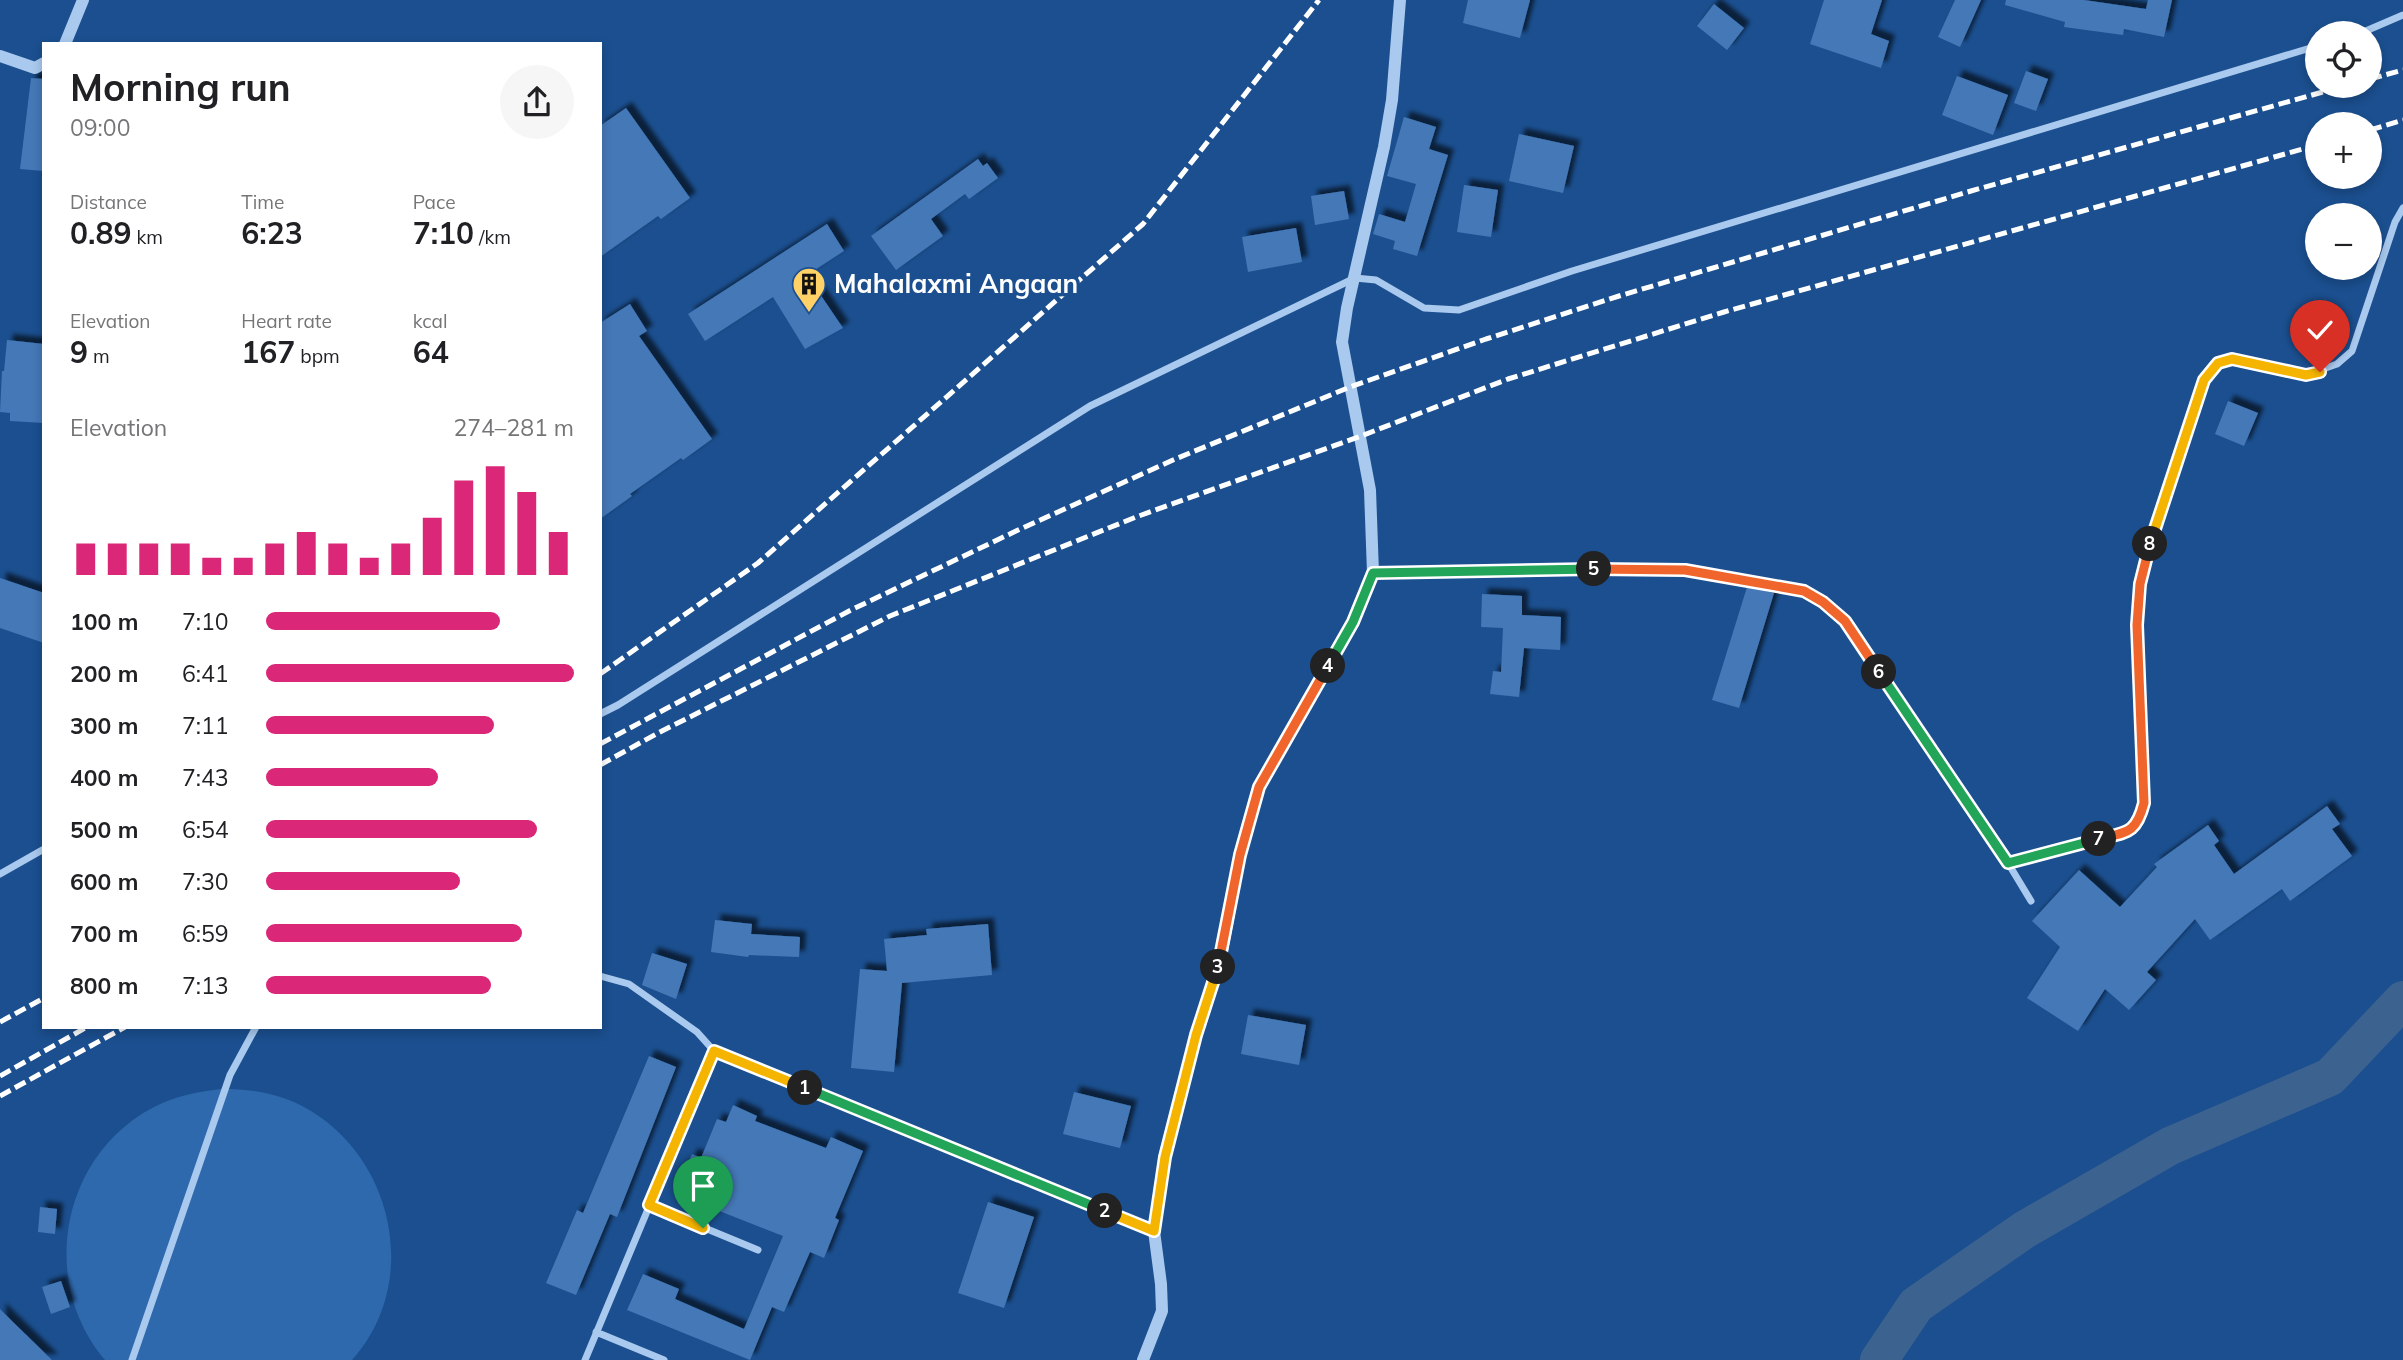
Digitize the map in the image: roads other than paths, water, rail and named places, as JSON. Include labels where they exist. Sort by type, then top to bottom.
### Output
[{"type":"street","points":[[66,42],[83,0]]},
{"type":"street","points":[[1143,1360],[1162,1311],[1154,1231],[1165,1157],[1196,1035],[1220,962],[1240,855],[1259,787],[1353,622],[1373,573],[1370,491],[1342,342],[1346,308],[1355,278],[1392,100],[1400,0]]},
{"type":"street","points":[[2382,24],[2403,15]]},
{"type":"street","points":[[602,713],[1090,406],[1355,278],[1377,280],[1424,308],[1459,310],[1572,271],[2305,50]]},
{"type":"street","points":[[0,56],[35,68],[42,64]]},
{"type":"street","points":[[2008,863],[2127,832],[2139,821],[2144,803],[2137,625],[2140,584],[2148,550],[2204,380],[2218,363],[2232,359],[2306,375],[2337,364],[2352,351],[2395,222],[2403,208]]},
{"type":"street","points":[[1373,573],[1685,570],[1804,591],[1823,602],[1845,621],[2031,901]]},
{"type":"street","points":[[0,874],[42,850]]},
{"type":"street","points":[[602,977],[629,984],[697,1032],[714,1051],[1154,1231]]},
{"type":"street","points":[[132,1360],[230,1075],[255,1029]]},
{"type":"street","points":[[585,1360],[714,1051]]},
{"type":"street","points":[[649,1205],[758,1251]]},
{"type":"street","points":[[596,1332],[664,1360]]},
{"type":"waterway","points":[[1879,1360],[1916,1305],[2024,1230],[2170,1146],[2330,1077],[2403,1000]]},
{"type":"railway","points":[[602,673],[758,563],[1143,224],[1319,0]]},
{"type":"railway","points":[[2382,76],[2403,70]]},
{"type":"railway","points":[[602,743],[851,610],[1016,531],[1173,460],[1350,387],[1619,296],[1971,191],[2305,97]]},
{"type":"railway","points":[[2382,126],[2403,120]]},
{"type":"railway","points":[[602,764],[890,616],[1136,517],[1361,436],[1508,379],[1724,312],[2305,148]]},
{"type":"railway","points":[[0,1022],[42,999]]},
{"type":"railway","points":[[0,1076],[83,1029]]},
{"type":"railway","points":[[0,1096],[121,1029]]},
{"type":"place","name":"Mahalaxmi Angaan","points":[[809,314]]}]
